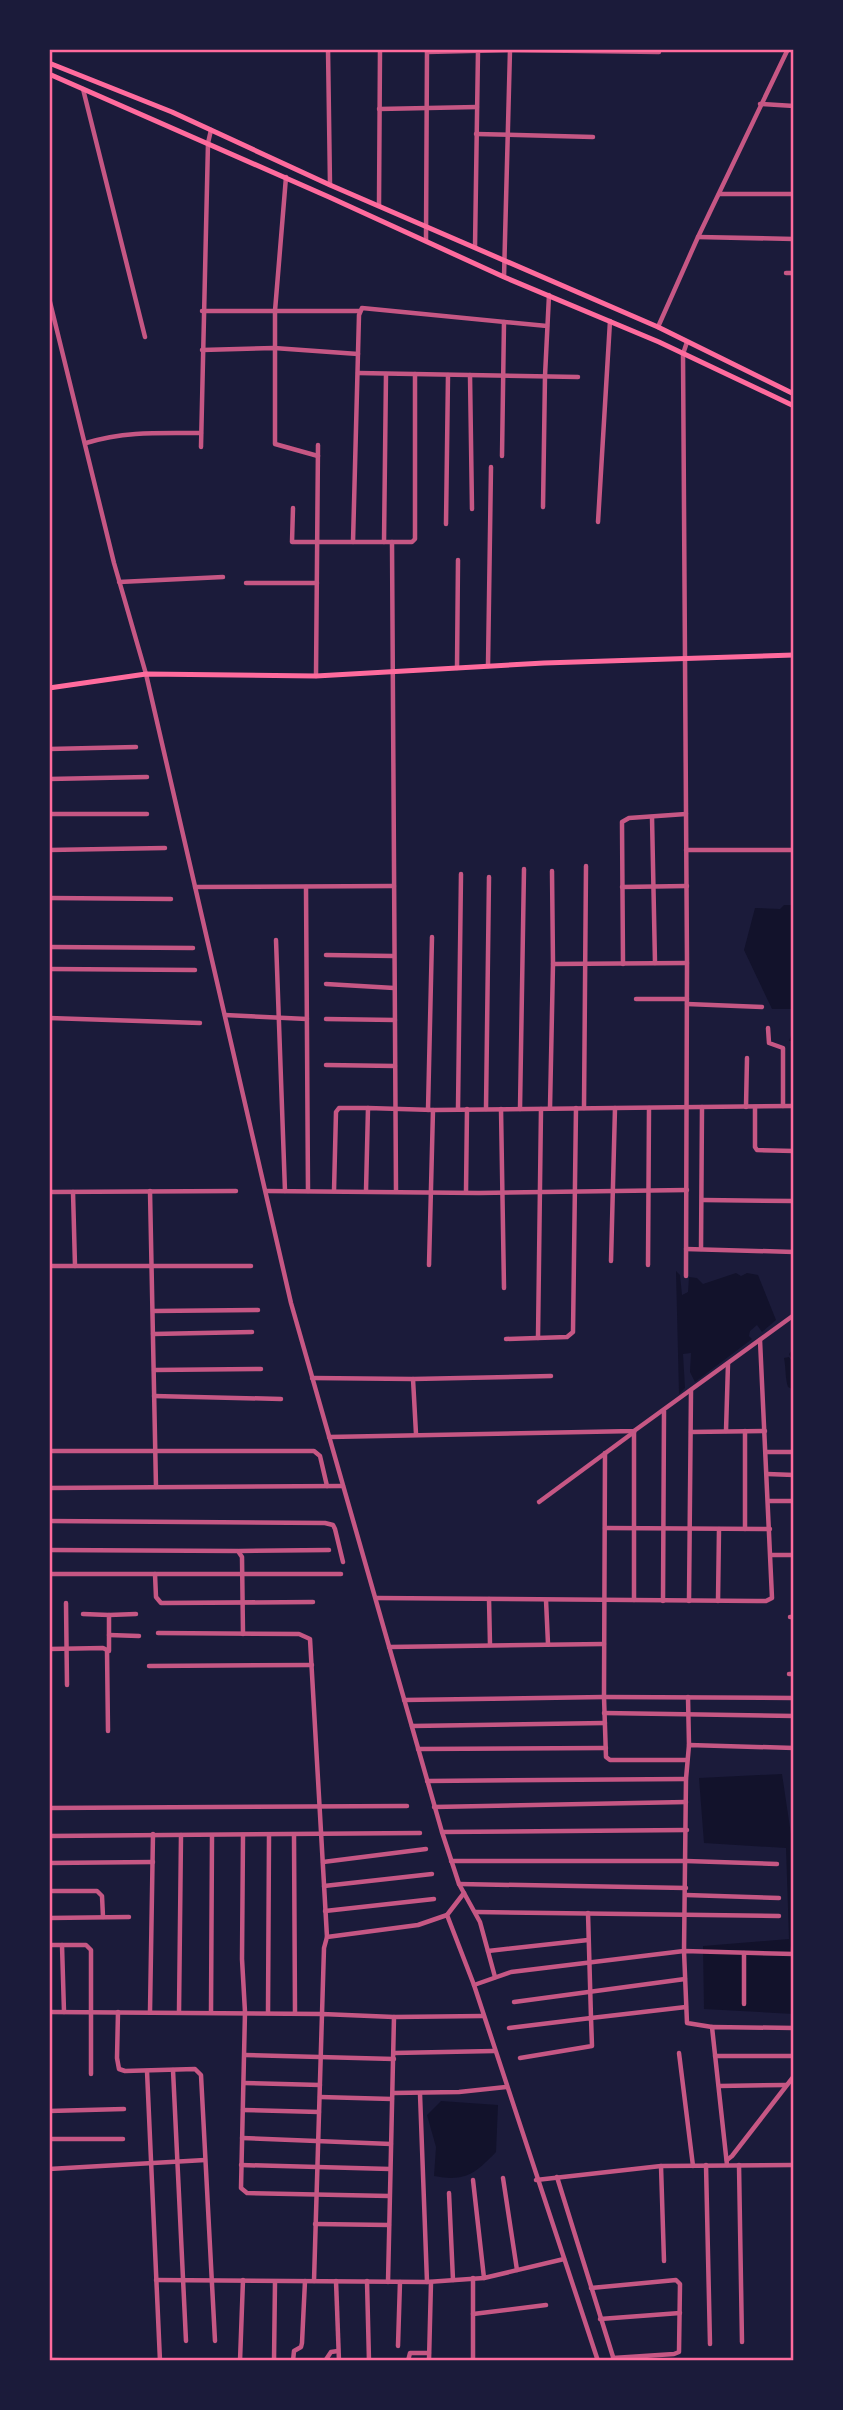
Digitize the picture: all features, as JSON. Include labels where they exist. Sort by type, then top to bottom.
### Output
[{"type":"main road","points":[[49,63],[128,93],[330,185],[658,327],[794,394]]},
{"type":"main road","points":[[49,74],[286,177],[504,277],[610,320],[794,406]]},
{"type":"main road","points":[[49,688],[143,674],[316,676],[488,666],[794,655]]},
{"type":"street","points":[[328,49],[330,185]]},
{"type":"street","points":[[379,205],[380,49]]},
{"type":"street","points":[[658,327],[788,49]]},
{"type":"street","points":[[504,277],[510,50]]},
{"type":"street","points":[[426,240],[427,51],[659,52]]},
{"type":"street","points":[[475,247],[478,51]]},
{"type":"street","points":[[83,89],[145,337]]},
{"type":"street","points":[[760,104],[794,106]]},
{"type":"street","points":[[379,109],[477,107]]},
{"type":"street","points":[[201,447],[202,311],[208,144],[211,130]]},
{"type":"street","points":[[476,134],[593,136]]},
{"type":"street","points":[[286,177],[275,311],[275,444],[318,457]]},
{"type":"street","points":[[719,194],[794,194]]},
{"type":"street","points":[[698,237],[794,239]]},
{"type":"street","points":[[786,273],[794,272]]},
{"type":"street","points":[[543,507],[549,295]]},
{"type":"street","points":[[49,298],[54,334],[86,443],[195,887],[291,1303],[329,1437],[335,1486]]},
{"type":"street","points":[[202,311],[360,311],[362,308],[378,308],[547,327]]},
{"type":"street","points":[[353,542],[360,311]]},
{"type":"street","points":[[598,522],[610,320]]},
{"type":"street","points":[[502,456],[504,322]]},
{"type":"street","points":[[686,1276],[687,850],[683,354],[687,341]]},
{"type":"street","points":[[202,350],[274,348],[358,354]]},
{"type":"street","points":[[358,373],[578,377]]},
{"type":"street","points":[[384,542],[386,374]]},
{"type":"street","points":[[293,508],[292,542],[412,542],[416,536],[415,374]]},
{"type":"street","points":[[446,524],[448,375]]},
{"type":"street","points":[[470,375],[472,509]]},
{"type":"street","points":[[86,443],[129,433],[201,433]]},
{"type":"street","points":[[316,676],[318,445]]},
{"type":"street","points":[[488,666],[491,467]]},
{"type":"street","points":[[392,542],[396,1191]]},
{"type":"street","points":[[457,668],[458,560]]},
{"type":"street","points":[[119,582],[223,577]]},
{"type":"street","points":[[246,583],[317,583]]},
{"type":"street","points":[[49,749],[136,747]]},
{"type":"street","points":[[49,779],[147,777]]},
{"type":"street","points":[[49,814],[147,814]]},
{"type":"street","points":[[623,964],[622,822],[629,818],[686,814]]},
{"type":"street","points":[[652,817],[654,963]]},
{"type":"street","points":[[49,850],[165,848]]},
{"type":"street","points":[[687,850],[794,850]]},
{"type":"street","points":[[584,1108],[586,866]]},
{"type":"street","points":[[520,1109],[524,869]]},
{"type":"street","points":[[550,1108],[552,871]]},
{"type":"street","points":[[458,1110],[461,874]]},
{"type":"street","points":[[486,1109],[489,877]]},
{"type":"street","points":[[622,887],[687,886]]},
{"type":"street","points":[[195,887],[394,887]]},
{"type":"street","points":[[306,887],[308,1191]]},
{"type":"street","points":[[49,898],[171,899]]},
{"type":"street","points":[[429,1265],[432,937]]},
{"type":"street","points":[[276,940],[285,1191]]},
{"type":"street","points":[[49,947],[192,948]]},
{"type":"street","points":[[326,955],[393,956]]},
{"type":"street","points":[[553,964],[687,963]]},
{"type":"street","points":[[49,969],[195,970]]},
{"type":"street","points":[[326,984],[394,988]]},
{"type":"street","points":[[636,999],[762,1007]]},
{"type":"street","points":[[225,1014],[307,1019]]},
{"type":"street","points":[[49,1018],[200,1023]]},
{"type":"street","points":[[326,1018],[395,1020]]},
{"type":"street","points":[[768,1028],[769,1043],[783,1048],[783,1106]]},
{"type":"street","points":[[746,1107],[747,1058]]},
{"type":"street","points":[[326,1065],[395,1066]]},
{"type":"street","points":[[334,1191],[336,1112],[340,1108],[458,1110],[794,1106]]},
{"type":"street","points":[[702,1107],[702,1250]]},
{"type":"street","points":[[755,1107],[757,1150],[794,1151]]},
{"type":"street","points":[[366,1191],[368,1108]]},
{"type":"street","points":[[506,1339],[567,1337],[573,1332],[576,1108]]},
{"type":"street","points":[[611,1261],[615,1108]]},
{"type":"street","points":[[648,1265],[649,1108]]},
{"type":"street","points":[[466,1192],[467,1109]]},
{"type":"street","points":[[501,1109],[504,1288]]},
{"type":"street","points":[[538,1338],[541,1109]]},
{"type":"street","points":[[266,1191],[687,1189]]},
{"type":"street","points":[[150,1191],[156,1487]]},
{"type":"street","points":[[49,1192],[236,1191]]},
{"type":"street","points":[[73,1192],[75,1266]]},
{"type":"street","points":[[702,1200],[794,1200]]},
{"type":"street","points":[[686,1249],[794,1252]]},
{"type":"street","points":[[49,1266],[251,1266]]},
{"type":"street","points":[[153,1311],[258,1310]]},
{"type":"street","points":[[539,1502],[794,1315]]},
{"type":"street","points":[[153,1334],[252,1332]]},
{"type":"street","points":[[376,1598],[766,1601],[772,1598],[760,1340]]},
{"type":"street","points":[[726,1432],[728,1363]]},
{"type":"street","points":[[154,1370],[261,1369]]},
{"type":"street","points":[[312,1378],[551,1376]]},
{"type":"street","points":[[413,1378],[416,1434]]},
{"type":"street","points":[[689,1601],[691,1390]]},
{"type":"street","points":[[154,1396],[281,1399]]},
{"type":"street","points":[[663,1601],[664,1410]]},
{"type":"street","points":[[329,1437],[635,1431]]},
{"type":"street","points":[[634,1600],[635,1431]]},
{"type":"street","points":[[745,1431],[745,1529]]},
{"type":"street","points":[[691,1432],[765,1431]]},
{"type":"street","points":[[49,1451],[314,1451],[320,1456],[335,1486],[376,1598],[451,1861],[459,1884],[476,1912],[495,1977]]},
{"type":"street","points":[[766,1452],[794,1452]]},
{"type":"street","points":[[605,1453],[606,1757],[610,1760],[687,1760]]},
{"type":"street","points":[[767,1474],[794,1475]]},
{"type":"street","points":[[49,1488],[335,1486]]},
{"type":"street","points":[[769,1501],[794,1501]]},
{"type":"street","points":[[49,1521],[330,1523],[335,1529],[343,1562]]},
{"type":"street","points":[[605,1528],[770,1529]]},
{"type":"street","points":[[718,1601],[719,1529]]},
{"type":"street","points":[[49,1549],[329,1550]]},
{"type":"street","points":[[238,1551],[242,1557],[243,1634]]},
{"type":"street","points":[[771,1555],[794,1555]]},
{"type":"street","points":[[49,1574],[341,1574]]},
{"type":"street","points":[[155,1574],[156,1597],[160,1603],[313,1602]]},
{"type":"street","points":[[489,1599],[490,1645]]},
{"type":"street","points":[[546,1600],[548,1644]]},
{"type":"street","points":[[66,1603],[67,1685]]},
{"type":"street","points":[[83,1614],[136,1614]]},
{"type":"street","points":[[108,1731],[109,1615]]},
{"type":"street","points":[[158,1633],[306,1636],[311,1646],[327,1937],[324,1948],[314,2281]]},
{"type":"street","points":[[109,1635],[139,1636]]},
{"type":"street","points":[[389,1647],[604,1644]]},
{"type":"street","points":[[49,1649],[103,1648],[109,1655]]},
{"type":"street","points":[[149,1666],[312,1665]]},
{"type":"street","points":[[688,1697],[684,1951],[689,2024],[712,2027],[794,2028]]},
{"type":"street","points":[[404,1700],[794,1698]]},
{"type":"street","points":[[604,1713],[794,1716]]},
{"type":"street","points":[[412,1726],[605,1723]]},
{"type":"street","points":[[689,1745],[794,1748]]},
{"type":"street","points":[[418,1749],[606,1748]]},
{"type":"street","points":[[427,1781],[686,1779]]},
{"type":"street","points":[[435,1807],[686,1802]]},
{"type":"street","points":[[49,1808],[320,1808],[407,1805]]},
{"type":"street","points":[[442,1832],[687,1830]]},
{"type":"street","points":[[49,1836],[420,1833]]},
{"type":"street","points":[[150,2011],[153,1834]]},
{"type":"street","points":[[179,2012],[181,1835]]},
{"type":"street","points":[[243,1835],[242,1959],[245,2055],[241,2189],[247,2193],[389,2196]]},
{"type":"street","points":[[268,2013],[269,1835]]},
{"type":"street","points":[[294,1835],[295,2013]]},
{"type":"street","points":[[211,2012],[212,1836]]},
{"type":"street","points":[[323,1862],[426,1849]]},
{"type":"street","points":[[451,1861],[686,1861],[777,1864]]},
{"type":"street","points":[[49,1863],[153,1862]]},
{"type":"street","points":[[324,1886],[432,1874]]},
{"type":"street","points":[[459,1884],[686,1888]]},
{"type":"street","points":[[49,1891],[100,1892],[103,1917]]},
{"type":"street","points":[[327,1937],[418,1925],[447,1916],[464,1893]]},
{"type":"street","points":[[686,1895],[779,1898]]},
{"type":"street","points":[[325,1911],[435,1899]]},
{"type":"street","points":[[476,1912],[779,1916]]},
{"type":"street","points":[[520,2058],[592,2046],[588,1962],[589,1913]]},
{"type":"street","points":[[447,1916],[474,1985],[598,2361]]},
{"type":"street","points":[[49,1918],[129,1917]]},
{"type":"street","points":[[474,1985],[511,1972],[684,1951],[793,1954],[794,1920]]},
{"type":"street","points":[[488,1951],[588,1940]]},
{"type":"street","points":[[49,1945],[86,1945],[91,1950],[92,2074]]},
{"type":"street","points":[[62,1945],[64,2012]]},
{"type":"street","points":[[744,1953],[744,2004]]},
{"type":"street","points":[[514,2002],[685,1979]]},
{"type":"street","points":[[509,2028],[686,2007]]},
{"type":"street","points":[[49,2012],[483,2016]]},
{"type":"street","points":[[118,2012],[119,2069],[198,2070],[201,2075],[215,2341]]},
{"type":"street","points":[[388,2281],[394,2017]]},
{"type":"street","points":[[712,2027],[727,2163]]},
{"type":"street","points":[[245,2055],[394,2056],[494,2051]]},
{"type":"street","points":[[679,2053],[693,2166]]},
{"type":"street","points":[[715,2056],[794,2056]]},
{"type":"street","points":[[173,2070],[186,2341]]},
{"type":"street","points":[[147,2071],[149,2165],[160,2361]]},
{"type":"street","points":[[727,2163],[794,2076]]},
{"type":"street","points":[[244,2083],[320,2085]]},
{"type":"street","points":[[719,2086],[787,2085]]},
{"type":"street","points":[[320,2097],[392,2096],[506,2087]]},
{"type":"street","points":[[420,2094],[429,2282],[429,2361]]},
{"type":"street","points":[[49,2110],[124,2109]]},
{"type":"street","points":[[243,2110],[319,2112]]},
{"type":"street","points":[[243,2137],[391,2144]]},
{"type":"street","points":[[49,2140],[123,2139]]},
{"type":"street","points":[[49,2169],[205,2160]]},
{"type":"street","points":[[537,2180],[661,2166],[727,2163],[794,2165]]},
{"type":"street","points":[[241,2165],[390,2169]]},
{"type":"street","points":[[706,2165],[710,2344]]},
{"type":"street","points":[[739,2165],[742,2342]]},
{"type":"street","points":[[661,2166],[664,2261]]},
{"type":"street","points":[[558,2177],[600,2319],[613,2359],[677,2354],[680,2350],[678,2280],[591,2288]]},
{"type":"street","points":[[503,2178],[517,2270]]},
{"type":"street","points":[[473,2180],[484,2278]]},
{"type":"street","points":[[450,2193],[453,2280]]},
{"type":"street","points":[[315,2224],[389,2225]]},
{"type":"street","points":[[156,2280],[429,2282],[484,2278],[564,2259]]},
{"type":"street","points":[[473,2361],[474,2278]]},
{"type":"street","points":[[240,2361],[243,2280]]},
{"type":"street","points":[[274,2361],[275,2281]]},
{"type":"street","points":[[293,2361],[295,2351],[302,2343],[305,2281]]},
{"type":"street","points":[[336,2281],[339,2361]]},
{"type":"street","points":[[367,2281],[369,2361]]},
{"type":"street","points":[[398,2346],[400,2282]]},
{"type":"street","points":[[473,2314],[546,2305]]},
{"type":"street","points":[[600,2319],[680,2313]]},
{"type":"street","points":[[325,2361],[331,2352],[338,2351]]},
{"type":"street","points":[[408,2361],[410,2353],[429,2353]]},
{"type":"street","points":[[49,2360],[108,2361]]},
{"type":"shaded area","points":[[784,905],[794,905],[794,1041],[789,1041],[792,1033],[791,1009],[772,1009],[744,950],[755,908],[780,909]]},
{"type":"shaded area","points":[[676,1271],[680,1275],[682,1295],[688,1292],[689,1277],[697,1278],[703,1284],[736,1273],[741,1276],[747,1273],[758,1275],[776,1320],[762,1332],[757,1325],[750,1331],[749,1336],[752,1339],[695,1382],[690,1372],[691,1353],[683,1354],[685,1388],[679,1394]]},
{"type":"shaded area","points":[[794,1348],[794,1390],[788,1387],[784,1358],[789,1357],[793,1362],[789,1354]]},
{"type":"shaded area","points":[[782,1774],[794,1842],[794,2014],[704,2009],[703,1946],[789,1939],[786,1848],[704,1843],[699,1778]]},
{"type":"shaded area","points":[[441,2101],[498,2105],[496,2152],[482,2166],[462,2177],[434,2176],[436,2147],[427,2115]]}]
